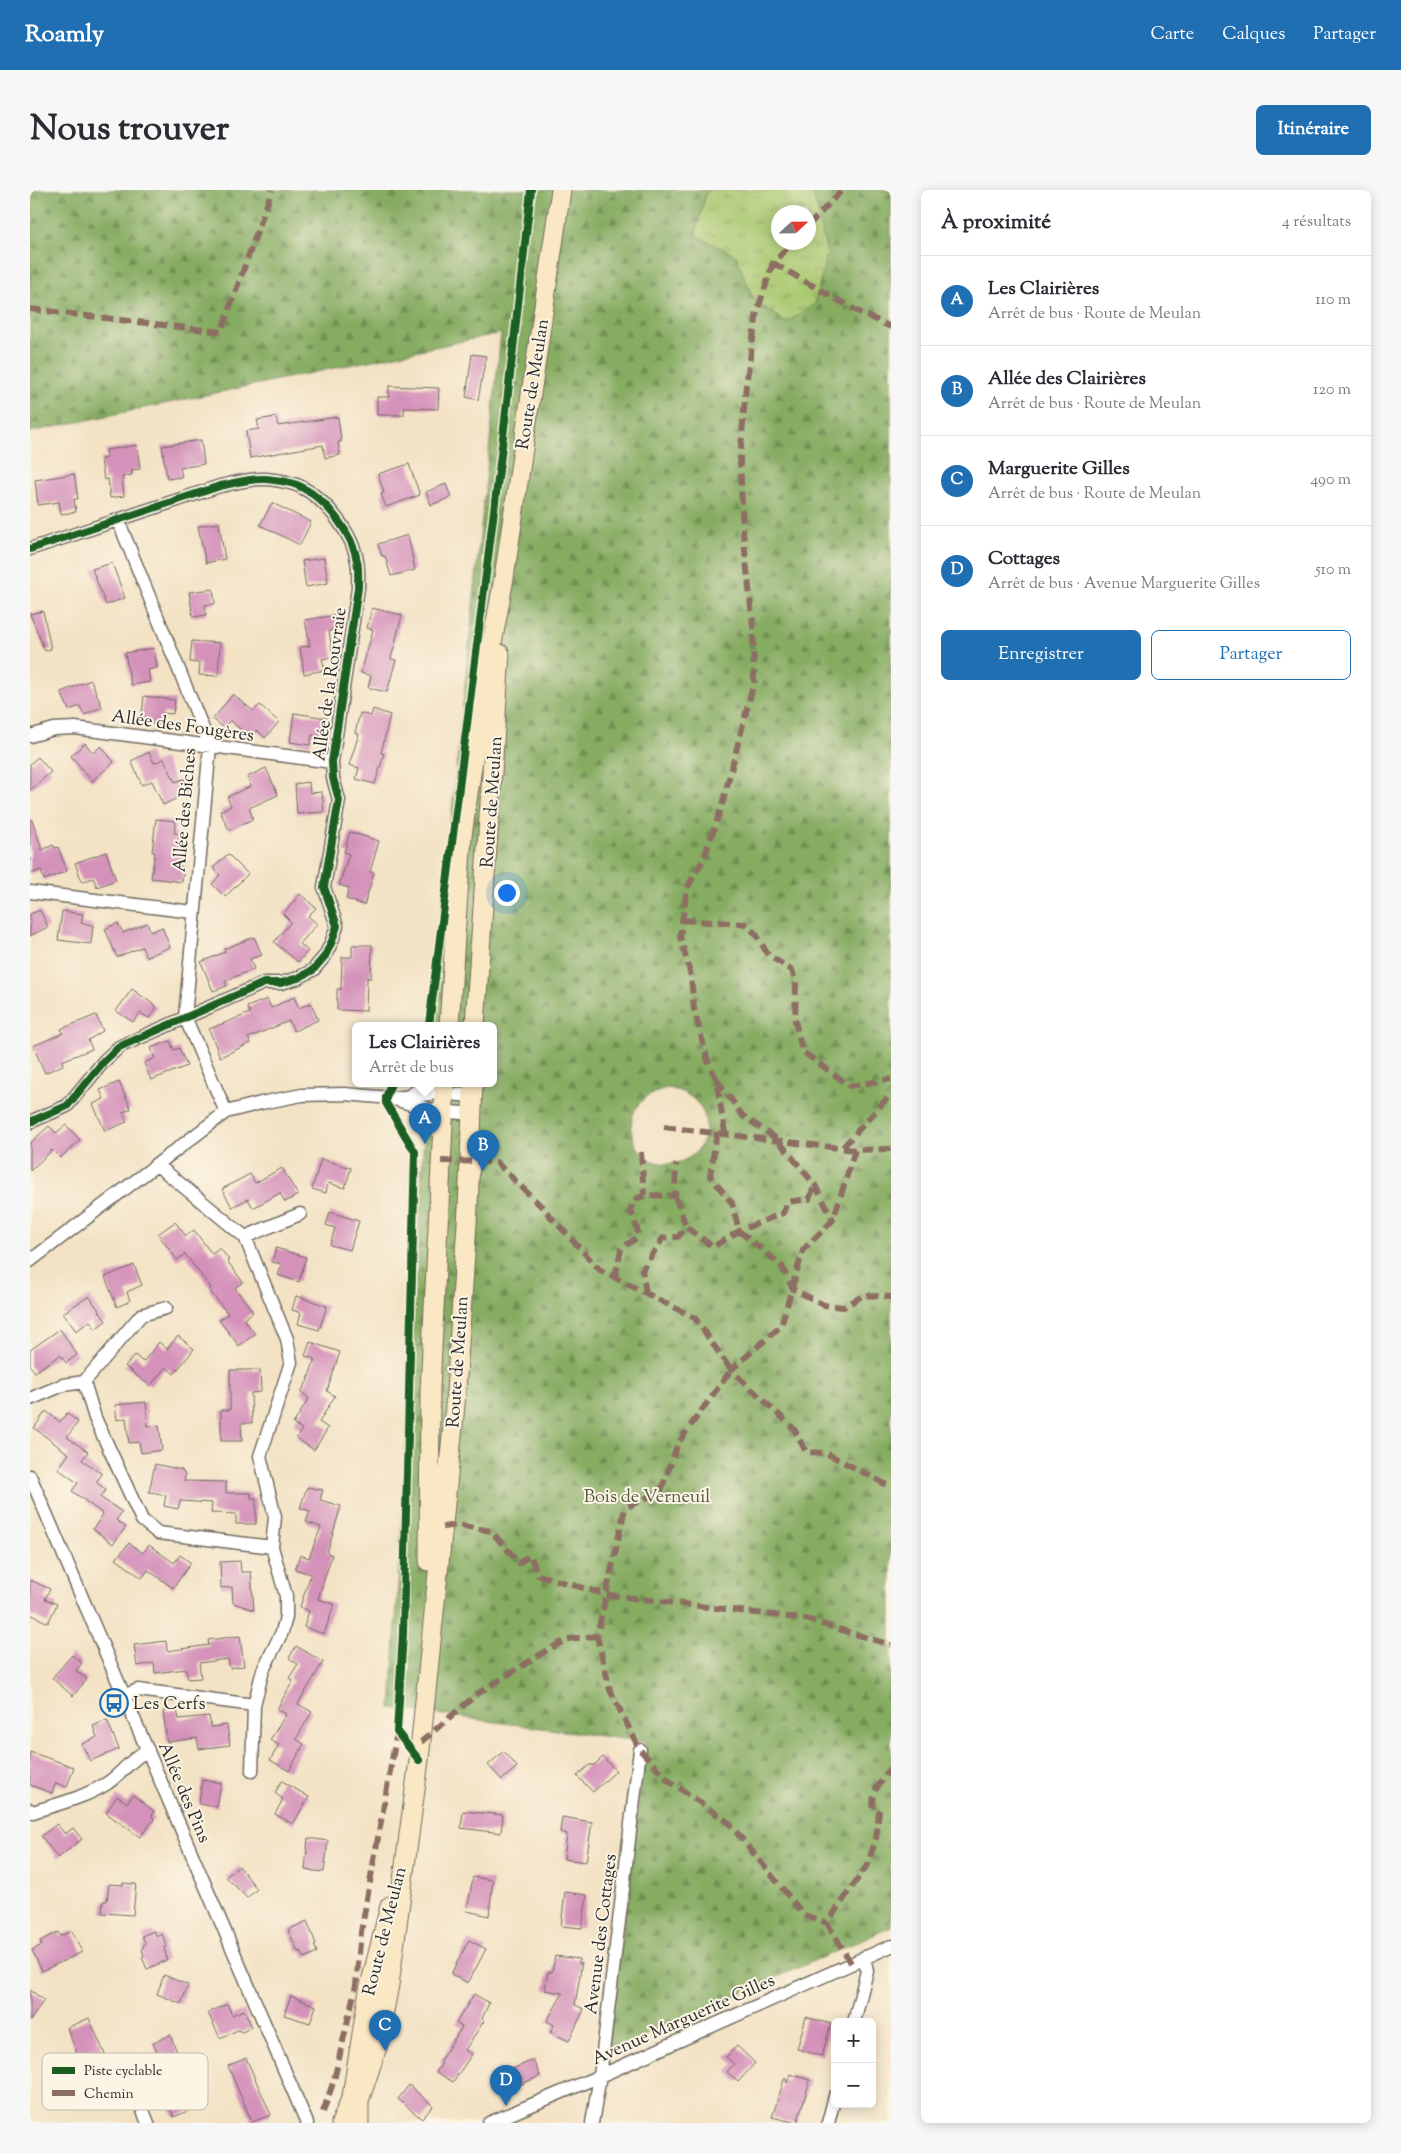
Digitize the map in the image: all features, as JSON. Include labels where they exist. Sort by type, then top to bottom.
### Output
[{"type":"main road","name":"Route de Meulan","points":[[449,1022],[462,836],[481,704],[504,578],[561,190]]},
{"type":"main road","name":"Route de Meulan","points":[[475,1022],[504,578]]},
{"type":"main road","name":"Route de Meulan","points":[[430,1640],[429,1399],[444,1096]]},
{"type":"main road","name":"Route de Meulan","points":[[358,2123],[359,2101],[377,2048],[388,1993],[419,1760],[455,1406],[467,1226],[472,1097]]},
{"type":"main road","name":"Route de Meulan","points":[[341,2123],[352,2096],[369,1990],[410,1827]]},
{"type":"street","name":"Allée de la Rouvraie","points":[[30,549],[220,486],[245,480],[266,479],[303,488],[318,499],[334,515],[346,533],[358,560],[358,588],[332,762],[333,778],[339,800],[324,887],[337,926],[324,956],[313,970],[298,978],[280,983],[264,984],[119,1047],[104,1061],[66,1106],[30,1122]]},
{"type":"street","name":"Allée des Biches","points":[[118,520],[210,746],[193,912],[185,1017],[226,1112]]},
{"type":"street","name":"Allée des Fougères","points":[[30,736],[54,729],[75,728],[332,762]]},
{"type":"street","points":[[30,892],[193,912]]},
{"type":"street","points":[[30,1261],[226,1112],[260,1102],[302,1095],[345,1094],[397,1097],[472,1097]]},
{"type":"street","points":[[397,1097],[431,1110],[444,1096],[472,1097]]},
{"type":"street","points":[[156,1164],[245,1236],[287,1339],[292,1362],[260,1456],[275,1517],[272,1547],[286,1596],[286,1617],[282,1632],[263,1670],[254,1705],[252,1771]]},
{"type":"street","points":[[245,1236],[300,1214]]},
{"type":"street","points":[[30,1399],[63,1385],[84,1382],[141,1315],[166,1308]]},
{"type":"street","points":[[84,1382],[95,1418],[142,1520],[158,1533],[272,1547]]},
{"type":"street","name":"Allée des Pins","points":[[30,1476],[307,2123]]},
{"type":"street","points":[[124,1695],[138,1690],[254,1705]]},
{"type":"street","points":[[30,1810],[33,1812],[79,1797],[107,1784],[140,1754],[148,1750]]},
{"type":"street","name":"Avenue des Cottages","points":[[592,2123],[600,2076],[640,1750]]},
{"type":"street","name":"Avenue Marguerite Gilles","points":[[489,2123],[600,2076],[891,1946]]},
{"type":"street","points":[[855,2018],[867,1971],[864,1957]]},
{"type":"street","points":[[828,2123],[832,2108]]},
{"type":"street","points":[[142,2110],[148,2123]]},
{"type":"lane","points":[[445,1022],[451,987]]},
{"type":"lane","points":[[397,1097],[416,1087]]},
{"type":"green space","name":"Bois de Verneuil","points":[[30,190],[709,190],[706,193],[695,235],[736,256],[753,299],[786,323],[815,304],[827,253],[813,190],[891,190],[891,1927],[607,2052],[646,1742],[391,1708],[427,1087],[497,1087],[497,1022],[430,1022],[501,333],[30,432]],"holes":[[[667,1088],[684,1093],[692,1098],[702,1111],[706,1128],[703,1141],[694,1154],[685,1160],[666,1164],[651,1160],[640,1150],[633,1137],[631,1122],[636,1108],[648,1096]]]},
{"type":"green space","points":[[709,190],[813,190],[828,253],[815,304],[786,323],[753,299],[736,256],[695,235],[706,192]]},
{"type":"building","points":[[472,354],[486,356],[478,400],[466,397]]},
{"type":"building","points":[[389,386],[439,388],[438,409],[404,408],[404,415],[377,415],[377,397],[389,397]]},
{"type":"building","points":[[276,417],[278,426],[338,417],[341,442],[338,442],[340,455],[325,458],[323,445],[250,458],[246,431],[259,429],[257,420]]},
{"type":"building","points":[[201,440],[204,464],[180,468],[182,477],[167,479],[162,446]]},
{"type":"building","points":[[137,445],[140,469],[132,470],[132,475],[122,477],[124,496],[110,498],[108,479],[104,480],[101,459],[107,458],[106,450]]},
{"type":"building","points":[[409,464],[420,495],[386,507],[381,494],[384,493],[378,474]]},
{"type":"building","points":[[74,474],[78,499],[74,499],[76,512],[61,514],[59,502],[38,505],[35,480]]},
{"type":"building","points":[[446,484],[451,497],[431,505],[426,492]]},
{"type":"building","points":[[272,503],[311,522],[300,545],[260,525]]},
{"type":"building","points":[[219,523],[225,559],[206,563],[198,526]]},
{"type":"building","points":[[408,535],[415,570],[391,576],[385,556],[382,556],[378,544]]},
{"type":"building","points":[[324,558],[328,583],[306,587],[302,561]]},
{"type":"building","points":[[112,563],[125,598],[106,605],[92,569]]},
{"type":"building","points":[[213,589],[215,604],[205,605],[206,615],[193,617],[189,592]]},
{"type":"building","points":[[372,608],[402,615],[391,659],[396,660],[387,692],[368,688],[371,676],[361,673],[373,630],[367,628]]},
{"type":"building","points":[[43,611],[51,649],[45,651],[30,614]]},
{"type":"building","points":[[337,615],[339,629],[329,631],[333,657],[322,659],[325,670],[304,674],[300,647],[310,646],[305,620]]},
{"type":"building","points":[[192,641],[220,643],[218,676],[199,675],[200,663],[190,662]]},
{"type":"building","points":[[154,648],[157,668],[148,670],[150,682],[131,685],[125,653]]},
{"type":"building","points":[[91,680],[102,707],[84,715],[80,706],[69,710],[61,692]]},
{"type":"building","points":[[233,694],[253,711],[260,705],[279,722],[265,738],[257,730],[250,738],[230,720],[224,728],[213,719]]},
{"type":"building","points":[[144,696],[175,700],[173,714],[163,713],[161,725],[141,722]]},
{"type":"building","points":[[373,709],[390,715],[381,753],[384,754],[375,784],[356,779],[359,768],[349,765],[359,734],[355,733],[360,713],[371,716]]},
{"type":"building","points":[[294,713],[327,718],[324,737],[312,735],[310,745],[290,742]]},
{"type":"building","points":[[85,743],[93,753],[101,746],[114,762],[92,781],[71,756]]},
{"type":"building","points":[[149,752],[154,763],[164,759],[175,782],[184,779],[190,792],[163,805],[152,781],[142,785],[131,761]]},
{"type":"building","points":[[38,757],[51,772],[30,790],[30,764]]},
{"type":"building","points":[[266,768],[278,795],[249,808],[253,819],[229,830],[220,811],[231,806],[227,797],[251,786],[247,777]]},
{"type":"building","points":[[309,782],[310,793],[322,792],[324,812],[297,814],[295,784]]},
{"type":"building","points":[[156,819],[176,821],[174,833],[184,834],[179,866],[184,867],[182,882],[151,878],[155,852],[152,852]]},
{"type":"building","points":[[30,820],[32,820],[42,850],[53,845],[55,848],[58,847],[67,871],[44,880],[41,870],[30,874]]},
{"type":"building","points":[[350,832],[379,841],[370,872],[374,873],[364,905],[346,899],[349,888],[339,885],[349,854],[344,852]]},
{"type":"building","points":[[106,852],[116,880],[97,887],[93,878],[82,882],[75,863]]},
{"type":"building","points":[[228,854],[248,874],[225,897],[212,884],[220,875],[213,868]]},
{"type":"building","points":[[300,894],[316,908],[308,916],[317,924],[300,944],[308,951],[298,962],[274,942],[291,922],[283,914]]},
{"type":"building","points":[[40,910],[48,927],[30,936],[30,914]]},
{"type":"building","points":[[62,911],[83,914],[81,923],[93,925],[91,944],[58,940]]},
{"type":"building","points":[[118,923],[123,933],[147,923],[151,932],[162,927],[170,947],[146,957],[142,947],[117,957],[105,929]]},
{"type":"building","points":[[254,937],[262,955],[250,959],[254,969],[225,981],[227,986],[213,991],[201,962],[225,952],[224,949]]},
{"type":"building","points":[[352,945],[372,945],[371,978],[367,978],[366,1011],[337,1010],[337,989],[341,989],[342,957],[352,957]]},
{"type":"building","points":[[132,989],[157,1007],[149,1018],[140,1013],[133,1022],[116,1011]]},
{"type":"building","points":[[294,997],[299,1008],[311,1003],[318,1020],[294,1031],[289,1021],[248,1038],[251,1043],[220,1057],[209,1029],[250,1013],[247,1007],[267,999],[271,1008]]},
{"type":"building","points":[[96,1015],[103,1031],[88,1040],[92,1049],[62,1061],[63,1065],[45,1073],[33,1046],[63,1033],[61,1029]]},
{"type":"building","points":[[170,1041],[174,1050],[179,1048],[187,1066],[151,1080],[144,1063],[155,1058],[151,1048]]},
{"type":"building","points":[[119,1082],[131,1109],[123,1112],[127,1122],[105,1131],[93,1104],[104,1099],[100,1090]]},
{"type":"building","points":[[66,1125],[80,1140],[60,1158],[52,1150],[30,1171],[30,1143],[49,1126],[56,1133]]},
{"type":"building","points":[[321,1159],[351,1168],[345,1188],[328,1183],[326,1193],[312,1189]]},
{"type":"building","points":[[282,1168],[298,1195],[285,1202],[280,1193],[253,1208],[248,1199],[232,1207],[222,1189],[250,1174],[255,1183]]},
{"type":"building","points":[[330,1212],[359,1221],[350,1250],[330,1245],[335,1228],[326,1225]]},
{"type":"building","points":[[175,1222],[186,1236],[194,1230],[212,1254],[220,1248],[243,1282],[235,1288],[253,1312],[244,1319],[255,1334],[239,1346],[219,1320],[228,1314],[209,1290],[211,1288],[185,1254],[177,1260],[158,1234]]},
{"type":"building","points":[[276,1248],[306,1257],[299,1282],[278,1275],[282,1264],[272,1262]]},
{"type":"building","points":[[134,1265],[142,1285],[127,1292],[130,1301],[117,1307],[105,1277]]},
{"type":"building","points":[[89,1296],[106,1321],[95,1329],[90,1321],[76,1331],[63,1313]]},
{"type":"building","points":[[296,1296],[327,1306],[319,1330],[298,1324],[301,1313],[292,1310]]},
{"type":"building","points":[[60,1329],[77,1355],[66,1363],[60,1355],[35,1372],[30,1366],[30,1350]]},
{"type":"building","points":[[178,1336],[194,1349],[174,1374],[166,1367],[150,1386],[125,1366],[135,1355],[143,1362],[159,1342],[167,1349]]},
{"type":"building","points":[[310,1342],[340,1352],[327,1391],[335,1396],[319,1422],[328,1428],[314,1450],[296,1438],[302,1429],[293,1424],[309,1398],[301,1392],[307,1382],[315,1359],[305,1356]]},
{"type":"building","points":[[230,1370],[260,1370],[261,1392],[251,1393],[252,1423],[241,1423],[242,1441],[221,1441],[221,1410],[230,1410]]},
{"type":"building","points":[[146,1402],[148,1426],[159,1425],[162,1450],[141,1453],[139,1442],[129,1443],[126,1418],[117,1420],[115,1405]]},
{"type":"building","points":[[46,1411],[60,1422],[67,1413],[78,1422],[67,1437],[88,1452],[82,1460],[102,1474],[96,1482],[106,1490],[100,1497],[122,1512],[116,1520],[126,1527],[113,1544],[93,1529],[103,1514],[72,1491],[78,1483],[58,1469],[69,1454],[34,1428]]},
{"type":"building","points":[[155,1464],[182,1470],[185,1475],[184,1481],[226,1482],[226,1493],[251,1493],[251,1498],[256,1498],[256,1524],[236,1524],[236,1514],[211,1513],[212,1503],[180,1501],[178,1509],[164,1506],[166,1495],[149,1492]]},
{"type":"building","points":[[307,1487],[323,1490],[320,1500],[341,1506],[327,1553],[332,1555],[318,1599],[334,1604],[324,1634],[304,1627],[309,1611],[300,1607],[311,1574],[295,1569],[300,1555],[309,1558],[321,1527],[306,1522],[310,1511],[300,1508]]},
{"type":"building","points":[[129,1543],[143,1553],[149,1545],[174,1563],[180,1555],[191,1563],[173,1588],[148,1570],[142,1578],[116,1559]]},
{"type":"building","points":[[240,1561],[241,1572],[251,1572],[254,1610],[233,1603],[232,1587],[221,1588],[220,1562]]},
{"type":"building","points":[[30,1580],[50,1589],[45,1599],[57,1604],[48,1623],[30,1614]]},
{"type":"building","points":[[240,1636],[244,1666],[230,1668],[228,1659],[199,1663],[201,1678],[188,1679],[186,1669],[155,1673],[154,1663],[137,1666],[134,1645],[166,1641],[167,1651],[209,1645],[208,1640]]},
{"type":"building","points":[[296,1646],[323,1662],[298,1704],[312,1712],[296,1739],[304,1744],[289,1771],[270,1760],[279,1745],[270,1740],[286,1714],[277,1709],[293,1681],[289,1678],[298,1664],[289,1658]]},
{"type":"building","points":[[72,1655],[82,1663],[76,1671],[87,1679],[73,1696],[52,1678]]},
{"type":"building","points":[[177,1710],[179,1719],[209,1716],[211,1727],[227,1725],[230,1745],[199,1749],[197,1738],[167,1742],[163,1711]]},
{"type":"building","points":[[107,1720],[119,1749],[90,1761],[82,1744],[97,1737],[93,1726]]},
{"type":"building","points":[[504,1751],[517,1767],[502,1780],[488,1765]]},
{"type":"building","points":[[30,1752],[74,1767],[67,1787],[56,1783],[52,1793],[30,1785]]},
{"type":"building","points":[[603,1757],[616,1771],[593,1792],[577,1776],[589,1765],[594,1765]]},
{"type":"building","points":[[202,1780],[221,1783],[217,1807],[199,1804]]},
{"type":"building","points":[[282,1781],[309,1797],[293,1824],[275,1814],[283,1799],[275,1793]]},
{"type":"building","points":[[133,1795],[154,1811],[152,1816],[154,1819],[140,1837],[106,1813],[117,1796],[127,1803]]},
{"type":"building","points":[[463,1811],[503,1815],[501,1833],[461,1828]]},
{"type":"building","points":[[562,1817],[592,1822],[586,1862],[564,1859],[567,1834],[560,1832]]},
{"type":"building","points":[[57,1824],[65,1834],[73,1828],[82,1839],[58,1858],[41,1836]]},
{"type":"building","points":[[308,1838],[328,1841],[324,1872],[305,1870]]},
{"type":"building","points":[[239,1866],[257,1889],[247,1898],[226,1877]]},
{"type":"building","points":[[473,1877],[493,1880],[489,1916],[467,1911]]},
{"type":"building","points":[[123,1883],[136,1884],[133,1915],[102,1913],[103,1901],[107,1901],[109,1884],[123,1885]]},
{"type":"building","points":[[565,1892],[587,1895],[582,1928],[561,1926]]},
{"type":"building","points":[[307,1921],[316,1944],[314,1945],[317,1952],[304,1958],[301,1951],[298,1952],[288,1930]]},
{"type":"building","points":[[72,1931],[82,1952],[42,1971],[32,1950],[42,1945],[40,1941],[58,1932],[60,1936]]},
{"type":"building","points":[[154,1931],[157,1936],[162,1934],[167,1946],[164,1947],[167,1960],[147,1969],[142,1957],[144,1956],[142,1949],[145,1942],[142,1936]]},
{"type":"building","points":[[469,1940],[486,1949],[468,1983],[451,1974]]},
{"type":"building","points":[[555,1956],[579,1959],[579,1965],[582,1962],[575,2005],[584,2009],[569,2041],[550,2032],[554,2025],[547,2021],[563,1993],[545,1990],[548,1972],[552,1972]]},
{"type":"building","points":[[164,1975],[188,1985],[181,2004],[157,1994]]},
{"type":"building","points":[[30,1990],[44,2000],[30,2021]]},
{"type":"building","points":[[474,1994],[489,2003],[482,2019],[484,2021],[465,2050],[472,2054],[453,2082],[436,2072],[442,2063],[440,2061],[462,2027],[456,2023]]},
{"type":"building","points":[[291,1996],[316,2006],[310,2023],[284,2015]]},
{"type":"building","points":[[227,2004],[232,2015],[244,2010],[252,2027],[242,2032],[238,2030],[220,2038],[208,2013]]},
{"type":"building","points":[[806,2017],[831,2024],[822,2056],[797,2049]]},
{"type":"building","points":[[89,2018],[104,2053],[77,2053],[67,2028]]},
{"type":"building","points":[[170,2035],[178,2053],[158,2053],[153,2043]]},
{"type":"building","points":[[737,2046],[755,2063],[738,2082],[727,2072],[734,2064],[726,2057]]},
{"type":"building","points":[[246,2058],[271,2115],[252,2122],[228,2066]]},
{"type":"building","points":[[533,2060],[540,2076],[515,2087],[508,2071]]},
{"type":"building","points":[[790,2074],[810,2080],[797,2123],[772,2117],[785,2077],[787,2083]]},
{"type":"building","points":[[409,2085],[433,2106],[422,2119],[398,2099]]},
{"type":"building","points":[[171,2110],[190,2110],[174,2117]]},
{"type":"marked path","points":[[30,309],[221,332],[272,190]]},
{"type":"marked path","points":[[816,218],[842,190]]},
{"type":"marked path","points":[[725,1133],[716,1078],[709,1065],[694,1009],[691,976],[680,936],[687,888],[703,860],[721,809],[754,682],[753,626],[743,532],[740,460],[746,385],[757,312],[773,263],[785,250]]},
{"type":"marked path","points":[[773,263],[857,311],[891,327]]},
{"type":"marked path","points":[[682,920],[745,924],[756,934],[768,955],[792,970],[796,983],[795,1021],[802,1051],[850,1086],[891,1079]]},
{"type":"marked path","points":[[717,1080],[743,1116],[777,1139],[815,1185],[833,1220]]},
{"type":"marked path","points":[[843,1147],[891,1094]]},
{"type":"marked path","points":[[664,1127],[855,1150],[891,1149]]},
{"type":"marked path","points":[[717,1132],[710,1176],[732,1203],[739,1231],[781,1265],[793,1289],[824,1305],[844,1307],[864,1295],[891,1297]]},
{"type":"marked path","points":[[855,1150],[833,1220],[803,1250],[781,1326],[731,1370],[794,1429],[806,1452],[826,1453],[891,1487]]},
{"type":"marked path","points":[[641,1152],[644,1195]]},
{"type":"marked path","points":[[441,1161],[496,1162],[540,1205],[600,1270],[695,1318],[731,1370],[678,1443],[661,1491],[625,1508],[597,1636],[610,1690],[640,1750],[668,1780],[729,1823],[804,1915],[827,1923]]},
{"type":"marked path","points":[[615,1278],[621,1249],[639,1236],[631,1210],[632,1201],[644,1195],[675,1196],[676,1164]]},
{"type":"marked path","points":[[646,1293],[642,1270],[663,1238],[678,1237],[686,1227],[713,1247],[739,1231],[783,1213],[787,1202],[809,1199],[815,1185]]},
{"type":"marked path","points":[[675,1196],[686,1227]]},
{"type":"marked path","points":[[443,1527],[457,1525],[491,1531],[519,1563],[530,1555],[538,1575],[608,1595],[806,1619],[891,1645]]},
{"type":"marked path","points":[[421,1742],[477,1694],[546,1651],[567,1639],[597,1636]]},
{"type":"marked path","points":[[323,2112],[334,2080],[356,1985],[361,1932],[397,1732]]},
{"type":"marked path","points":[[851,1963],[827,1923],[868,1864],[876,1838],[879,1812],[873,1810],[874,1792],[891,1767]]},
{"type":"cycle path","points":[[429,1022],[501,455],[531,190]]},
{"type":"cycle path","points":[[30,549],[220,486],[248,480],[266,479],[299,486],[312,493],[321,501],[344,529],[350,540],[358,567],[358,588],[332,762],[333,778],[339,800],[324,887],[337,926],[325,956],[313,970],[298,978],[281,983],[264,983],[119,1047],[104,1061],[67,1106],[30,1122]]},
{"type":"cycle path","points":[[390,1087],[386,1103],[415,1152],[403,1633],[397,1732],[419,1760]]},
{"type":"place","name":"Les Clairières","points":[[425,1144]]},
{"type":"place","name":"Allée des Clairières","points":[[483,1171]]},
{"type":"place","name":"Les Cerfs","points":[[114,1703]]},
{"type":"place","name":"Marguerite Gilles","points":[[385,2051]]},
{"type":"place","name":"Cottages","points":[[506,2106]]}]
